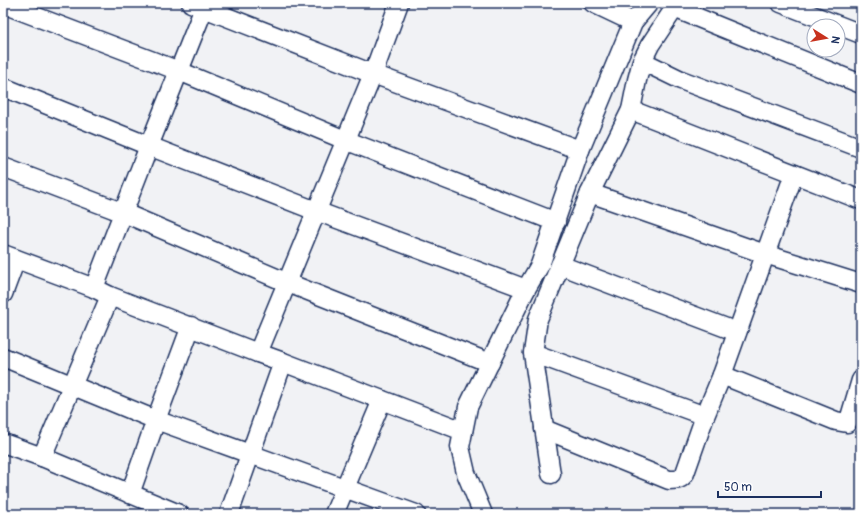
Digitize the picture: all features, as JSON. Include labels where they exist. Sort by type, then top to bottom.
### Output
[{"type":"street","points":[[258,353],[373,74],[399,3]]},
{"type":"street","points":[[593,3],[633,22]]},
{"type":"street","points":[[483,514],[466,473],[460,447],[468,407],[526,289],[540,265],[580,150],[633,22],[649,3]]},
{"type":"street","points":[[781,3],[861,34]]},
{"type":"street","points":[[3,4],[179,71],[345,140],[556,222]]},
{"type":"street","points":[[42,457],[72,384],[102,292],[124,213],[179,71],[200,5],[373,74],[580,150]]},
{"type":"street","points":[[551,474],[533,352],[538,319],[590,193],[631,110],[642,61],[650,45],[676,5],[861,84]]},
{"type":"street","points":[[642,61],[681,80],[861,148]]},
{"type":"street","points":[[3,87],[316,211],[526,289]]},
{"type":"street","points":[[631,110],[861,200]]},
{"type":"street","points":[[3,167],[124,213],[288,283],[490,363]]},
{"type":"street","points":[[544,430],[669,480],[677,480],[682,478],[722,375],[794,174]]},
{"type":"street","points":[[590,193],[765,254],[861,284]]},
{"type":"street","points":[[3,294],[10,256],[463,431]]},
{"type":"street","points":[[560,265],[737,332]]},
{"type":"street","points":[[130,494],[191,326]]},
{"type":"street","points":[[533,352],[705,416]]},
{"type":"street","points":[[3,357],[72,384],[156,420],[416,514]]},
{"type":"street","points":[[229,514],[283,362]]},
{"type":"street","points":[[722,375],[836,421],[847,423],[861,380]]},
{"type":"street","points":[[334,514],[346,489],[382,400]]},
{"type":"street","points":[[3,443],[42,457],[179,514]]}]
